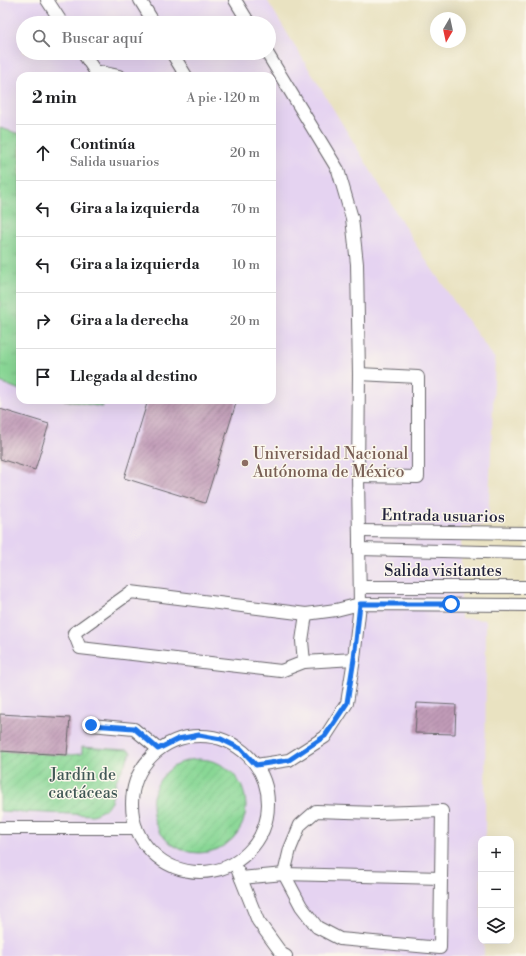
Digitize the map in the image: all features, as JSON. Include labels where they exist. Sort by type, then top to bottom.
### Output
[{"type":"lane","points":[[47,0],[57,16]]},
{"type":"lane","points":[[140,0],[150,16]]},
{"type":"lane","points":[[235,0],[245,16]]},
{"type":"lane","points":[[87,60],[95,72]]},
{"type":"lane","points":[[176,60],[184,72]]},
{"type":"lane","points":[[256,765],[289,760],[325,736],[347,703],[354,659],[360,604],[357,264],[350,211],[338,170],[271,60]]},
{"type":"lane","points":[[358,476],[418,477],[418,377],[359,374]]},
{"type":"lane","name":"Entrada usuarios","points":[[359,531],[526,533]]},
{"type":"lane","points":[[359,549],[526,552]]},
{"type":"lane","name":"Salida visitantes","points":[[360,587],[526,587]]},
{"type":"lane","points":[[354,659],[304,662],[281,671],[80,648],[74,633],[132,592],[306,614],[336,610],[360,604],[526,605]]},
{"type":"lane","points":[[304,662],[302,641],[306,614]]},
{"type":"lane","points":[[91,725],[134,728],[158,749]]},
{"type":"lane","points":[[199,735],[221,739],[228,742],[241,749],[256,765],[266,785],[268,807],[264,829],[252,848],[235,863],[216,870],[197,872],[177,868],[160,859],[145,846],[136,828],[131,807],[134,785],[143,765],[158,749],[178,739],[199,735]]},
{"type":"lane","points":[[316,811],[377,813],[442,811],[442,878],[440,948],[340,939],[317,927],[301,906],[284,874],[290,849],[300,825],[316,811]]},
{"type":"lane","points":[[0,828],[136,828]]},
{"type":"lane","points":[[235,863],[258,922],[282,954],[286,956]]},
{"type":"lane","points":[[241,878],[284,874],[442,878]]},
{"type":"shaded area","name":"Universidad Nacional Autónoma de México","points":[[0,0],[267,0],[419,250],[495,359],[488,525],[461,526],[461,618],[486,620],[485,836],[478,836],[478,944],[484,944],[484,956],[0,956]]},
{"type":"green space","points":[[0,128],[16,133],[16,388],[0,382]]},
{"type":"green space","points":[[86,404],[104,404],[102,407]]},
{"type":"green space","name":"Jardín de cactáceas","points":[[82,747],[128,750],[131,752],[116,781],[111,802],[106,809],[93,815],[0,811],[0,751],[67,755],[82,754]]},
{"type":"green space","points":[[199,759],[217,762],[232,773],[243,788],[246,806],[243,824],[232,839],[217,850],[199,853],[181,850],[166,839],[155,824],[152,806],[155,788],[166,773],[181,762]]},
{"type":"building","points":[[147,404],[236,404],[205,503],[124,478]]},
{"type":"building","points":[[0,409],[49,424],[35,470],[0,459]]},
{"type":"building","points":[[417,703],[456,705],[455,734],[415,733]]},
{"type":"building","points":[[0,714],[70,718],[67,755],[0,751]]},
{"type":"place","name":"Universidad Nacional Autónoma de México","points":[[245,463]]},
{"type":"route","points":[[91,725],[134,728],[158,749],[178,739],[199,735],[221,739],[241,749],[256,765],[289,760],[325,736],[347,703],[354,659],[360,604],[451,604]]}]
